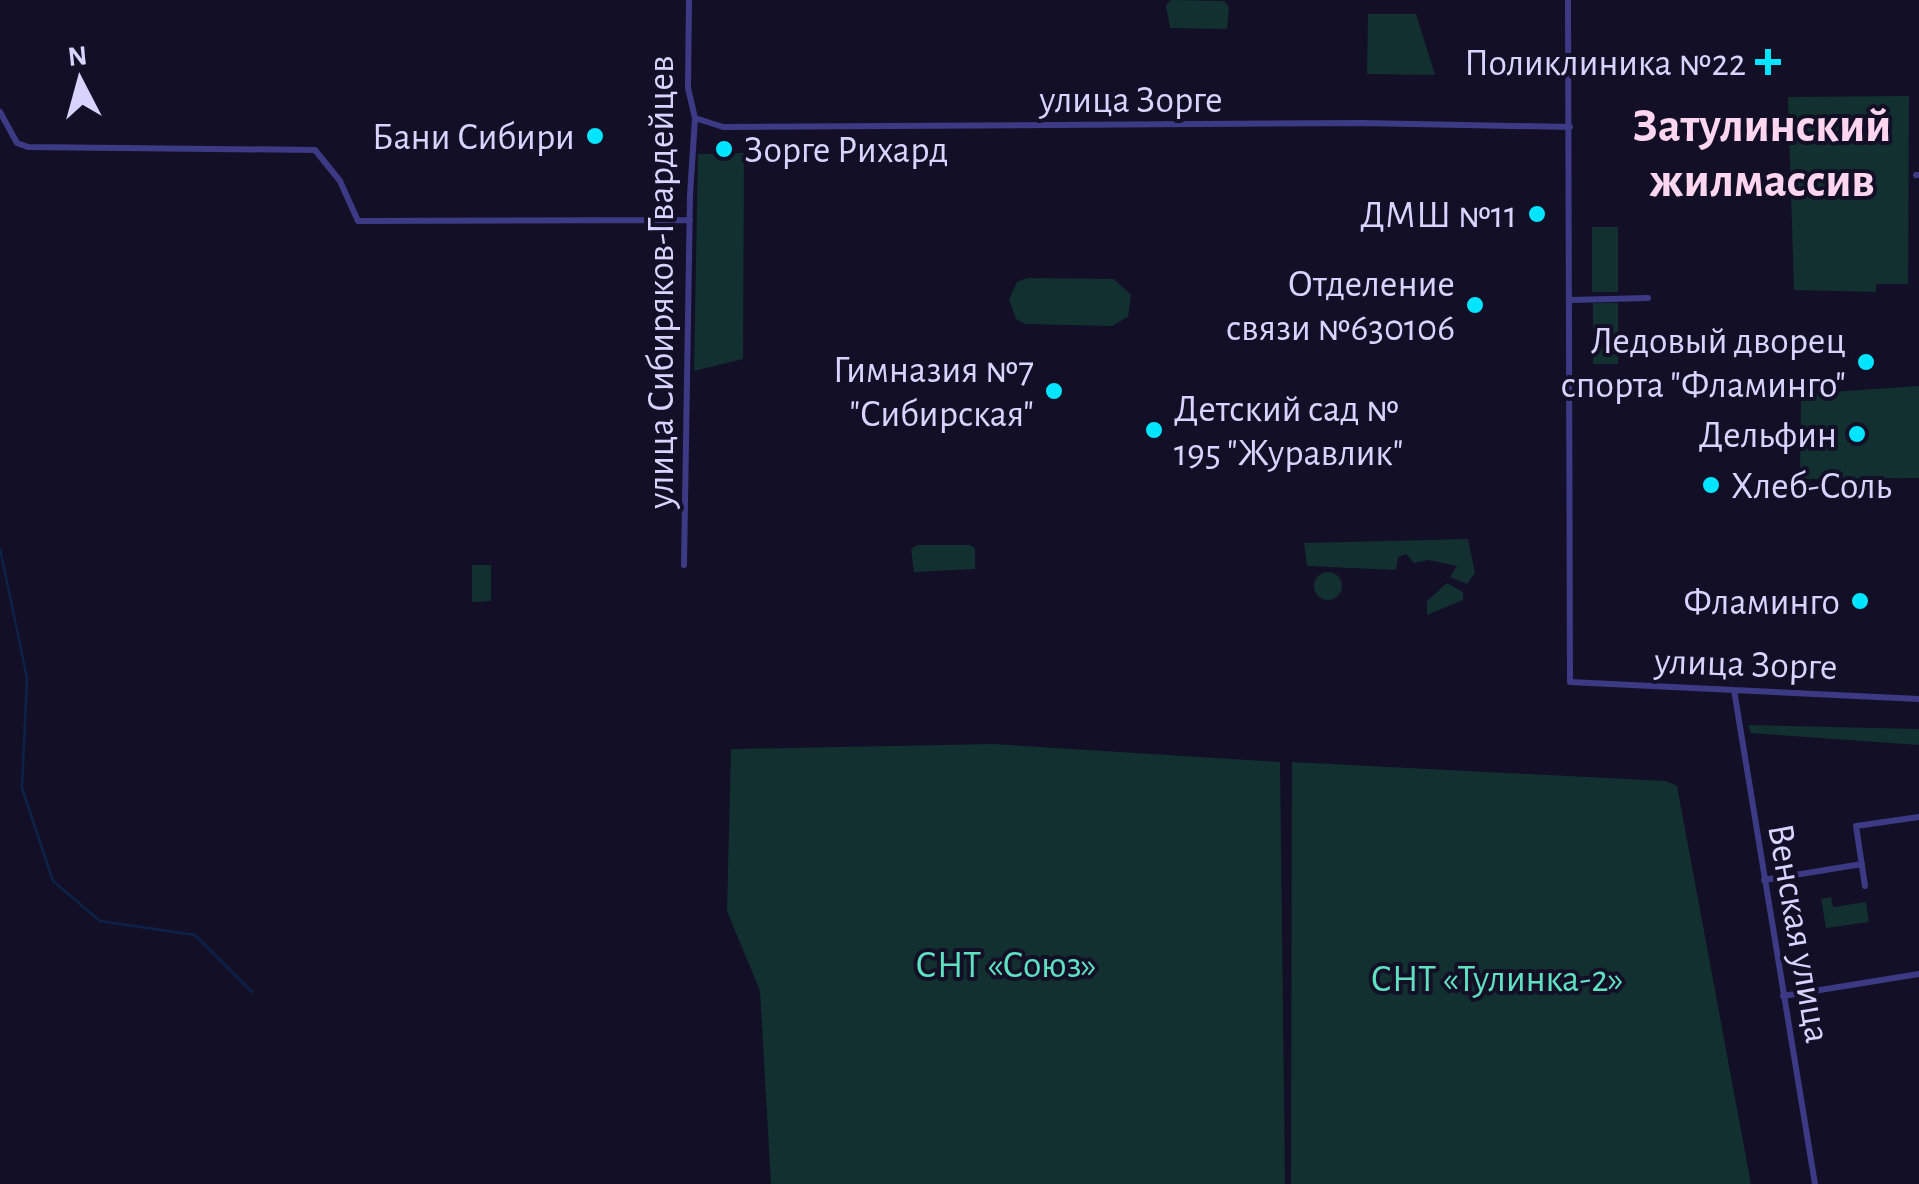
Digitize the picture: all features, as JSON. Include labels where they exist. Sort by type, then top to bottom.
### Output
[{"type":"street","name":"улица Сибиряков-Гвардейцев","points":[[684,564],[690,220],[696,118],[688,88],[689,0]]},
{"type":"street","points":[[1568,0],[1572,300],[1648,298]]},
{"type":"street","points":[[0,112],[16,143],[28,147],[315,150],[340,182],[358,221],[690,220]]},
{"type":"street","name":"улица Зорге","points":[[696,118],[723,127],[1362,123],[1570,127]]},
{"type":"street","name":"улица Зорге","points":[[1572,300],[1570,682],[1919,698]]},
{"type":"street","name":"Венская улица","points":[[1734,690],[1815,1184]]},
{"type":"street","points":[[1865,886],[1856,826],[1919,817]]},
{"type":"street","points":[[1764,880],[1862,864]]},
{"type":"street","points":[[1783,996],[1919,974]]},
{"type":"green space","points":[[1171,0],[1224,1],[1229,7],[1227,29],[1170,28],[1166,5]]},
{"type":"green space","points":[[1368,14],[1416,14],[1435,75],[1367,74]]},
{"type":"green space","points":[[1909,96],[1908,284],[1876,284],[1876,292],[1794,290],[1788,97]]},
{"type":"green space","points":[[744,153],[743,359],[694,371],[698,154]]},
{"type":"green space","points":[[1592,227],[1618,227],[1618,292],[1592,292]]},
{"type":"green space","points":[[1027,278],[1114,279],[1131,295],[1128,317],[1112,326],[1025,324],[1016,319],[1009,299],[1017,282]]},
{"type":"green space","points":[[1593,303],[1618,303],[1618,364],[1593,364]]},
{"type":"green space","points":[[1919,386],[1919,478],[1800,479],[1801,394]]},
{"type":"green space","points":[[1468,539],[1475,573],[1467,584],[1450,577],[1457,566],[1428,560],[1414,563],[1406,554],[1398,557],[1396,570],[1307,566],[1304,543]]},
{"type":"green space","points":[[917,545],[970,545],[975,548],[975,569],[914,572],[911,549]]},
{"type":"green space","points":[[472,565],[491,565],[491,601],[472,602]]},
{"type":"green space","points":[[1328,572],[1338,576],[1342,586],[1338,596],[1328,600],[1318,596],[1314,586],[1318,576]]},
{"type":"green space","points":[[1447,583],[1463,592],[1463,600],[1427,615],[1427,601]]},
{"type":"green space","points":[[1748,725],[1919,729],[1919,745],[1751,733]]},
{"type":"green space","name":"СНТ «Союз»","points":[[993,744],[1280,762],[1285,1184],[771,1184],[760,991],[727,911],[731,749]]},
{"type":"green space","name":"СНТ «Тулинка-2»","points":[[1292,762],[1666,781],[1677,786],[1751,1184],[1291,1184]]},
{"type":"green space","points":[[1831,897],[1833,907],[1866,902],[1869,922],[1826,928],[1821,899]]},
{"type":"waterway","points":[[0,549],[27,678],[22,788],[53,881],[100,921],[195,935],[252,992]]},
{"type":"place","name":"Поликлиника №22","points":[[1768,62]]},
{"type":"place","name":"Бани Сибири","points":[[595,136]]},
{"type":"place","name":"Зорге Рихард","points":[[724,149]]},
{"type":"place","name":"ДМШ №11","points":[[1537,214]]},
{"type":"place","name":"Отделение связи №630106","points":[[1475,305]]},
{"type":"place","name":"Ледовый дворец спорта \"Фламинго\"","points":[[1866,362]]},
{"type":"place","name":"Гимназия №7 \"Сибирская\"","points":[[1054,391]]},
{"type":"place","name":"Детский сад № 195 \"Журавлик\"","points":[[1154,430]]},
{"type":"place","name":"Дельфин","points":[[1857,434]]},
{"type":"place","name":"Хлеб-Соль","points":[[1711,485]]},
{"type":"place","name":"Фламинго","points":[[1860,601]]},
{"type":"district","name":"Затулинский жилмассив","points":[[1762,152]]}]
